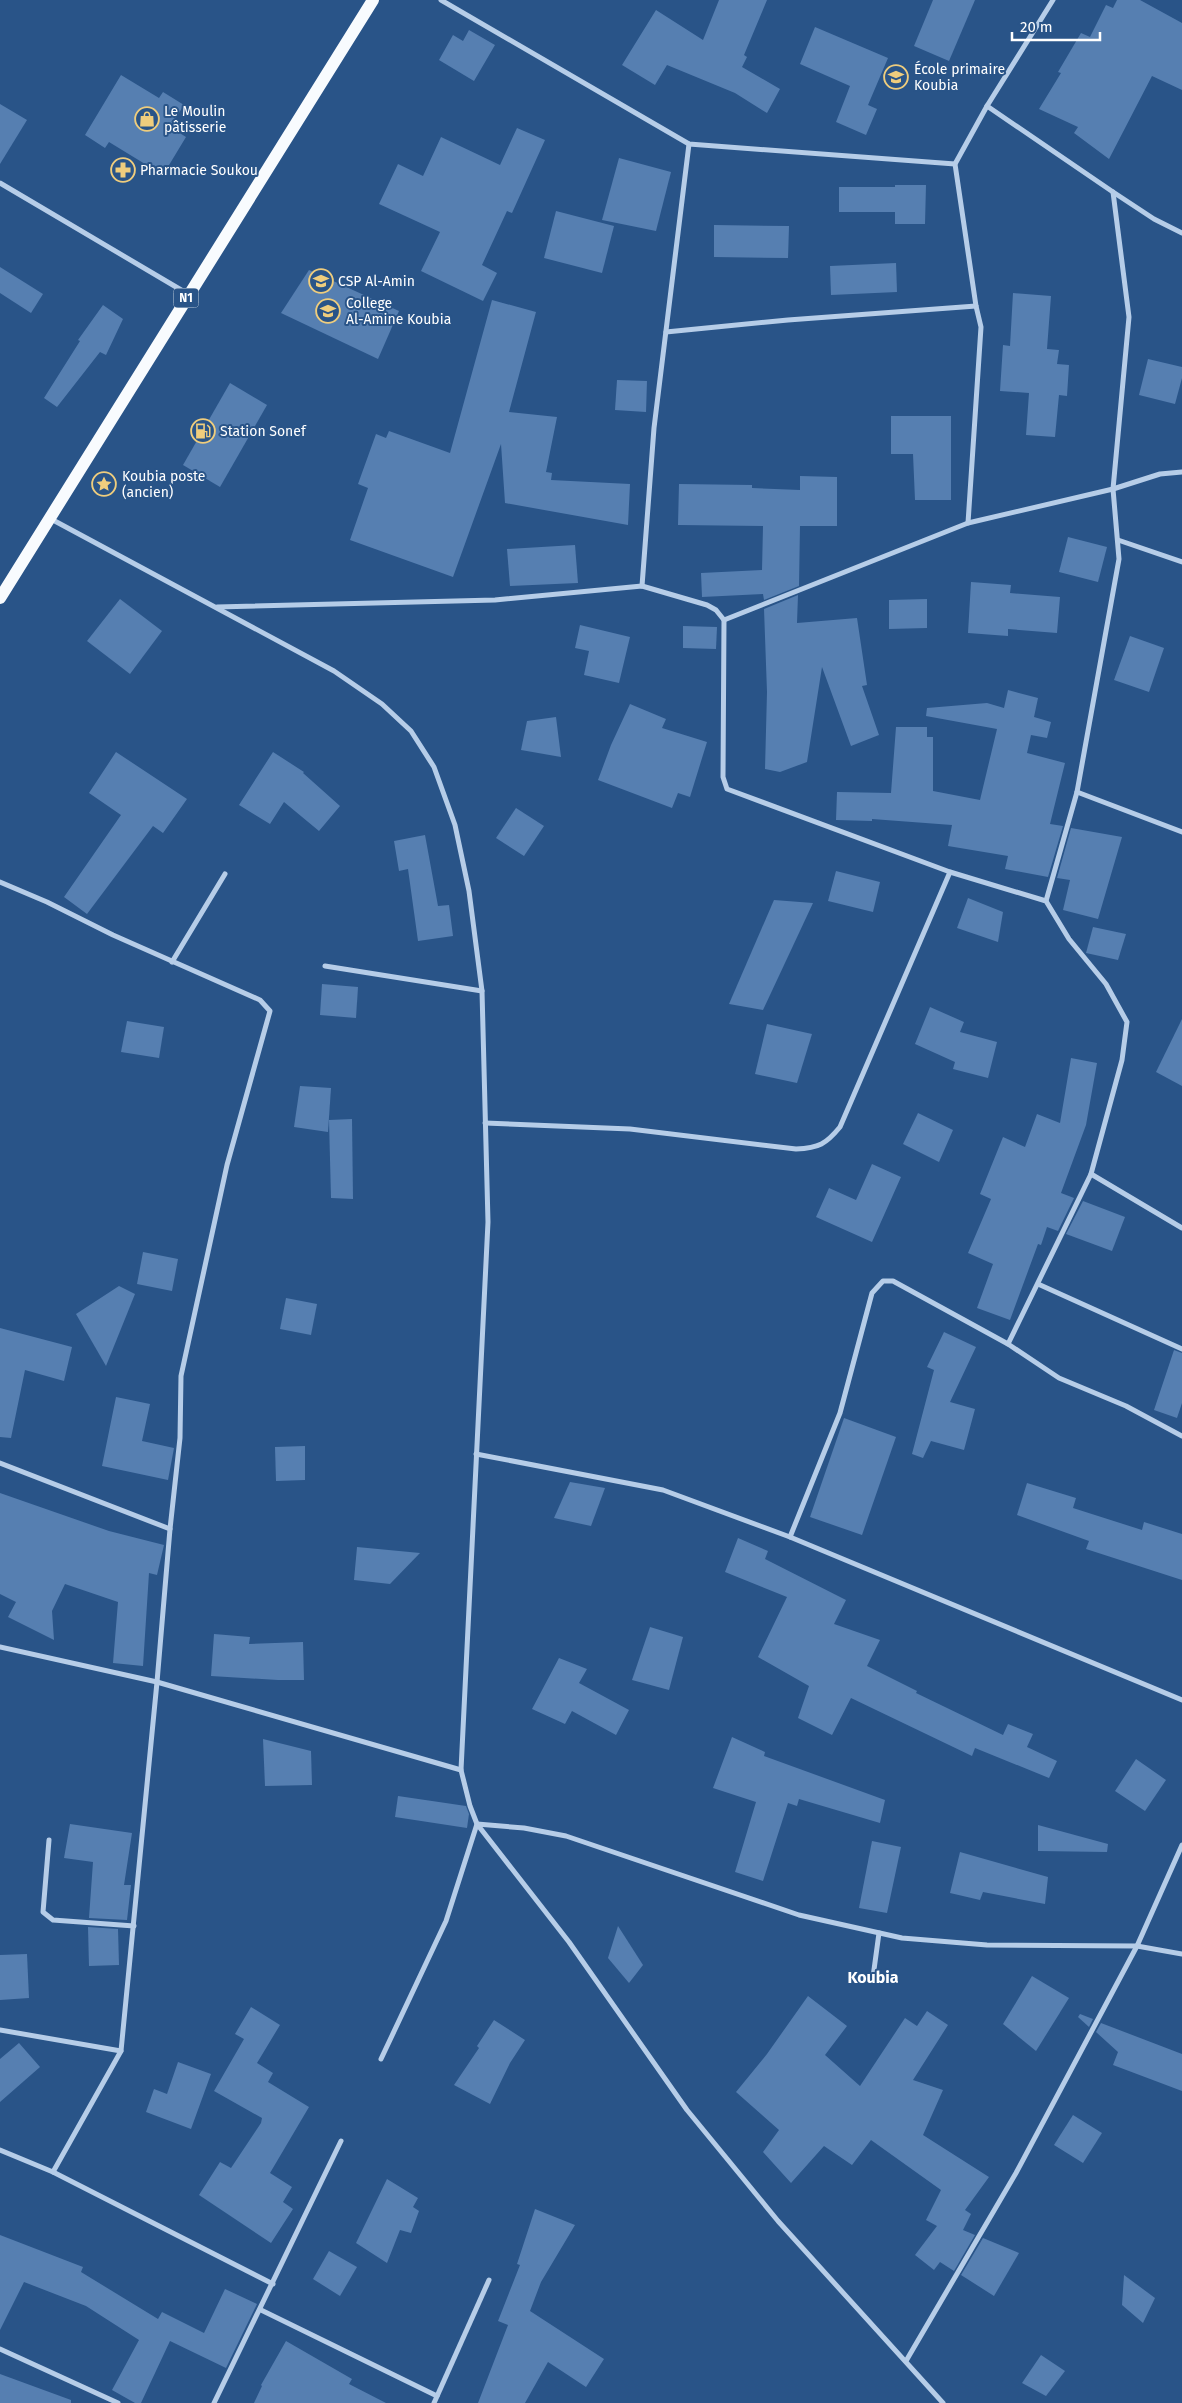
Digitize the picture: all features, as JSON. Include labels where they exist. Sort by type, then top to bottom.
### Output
[{"type":"main road","name":"N1","points":[[0,598],[373,0]]},
{"type":"street","points":[[441,0],[689,144],[956,164]]},
{"type":"street","points":[[968,523],[981,327],[976,306],[956,164],[987,106],[1053,0]]},
{"type":"street","points":[[987,106],[1154,219],[1182,233]]},
{"type":"street","points":[[642,586],[654,428],[689,144]]},
{"type":"street","points":[[0,183],[188,294]]},
{"type":"street","points":[[1046,902],[1077,792],[1119,559],[1113,489],[1129,317],[1113,192]]},
{"type":"street","points":[[666,332],[788,320],[976,306]]},
{"type":"street","points":[[724,620],[968,523],[1113,489],[1160,474],[1182,472]]},
{"type":"street","points":[[49,518],[334,671],[382,704],[411,731],[434,767],[455,825],[468,891],[482,991],[488,1222],[462,1770],[477,1824],[569,1942],[687,2110],[778,2221],[943,2403]]},
{"type":"street","points":[[1118,540],[1182,562]]},
{"type":"street","points":[[217,607],[298,603],[495,600],[642,586],[707,605],[716,610],[724,620],[723,777],[727,789],[950,872],[1046,902],[1069,938],[1106,984],[1127,1022],[1122,1060],[1091,1174],[1008,1344]]},
{"type":"street","points":[[1077,792],[1182,832]]},
{"type":"street","points":[[485,1123],[630,1130],[796,1149],[809,1148],[827,1142],[840,1127],[950,872]]},
{"type":"street","points":[[172,962],[225,874]]},
{"type":"street","points":[[0,882],[172,962],[260,1000],[270,1011],[228,1165],[181,1376],[180,1438],[170,1530],[158,1682],[120,2051],[53,2172]]},
{"type":"street","points":[[325,966],[482,991]]},
{"type":"street","points":[[1091,1174],[1182,1228]]},
{"type":"street","points":[[790,1537],[840,1413],[872,1293],[883,1281],[893,1281],[1008,1344],[1059,1378],[1126,1406],[1182,1436]]},
{"type":"street","points":[[1038,1284],[1182,1349]]},
{"type":"street","points":[[476,1454],[663,1490],[790,1537],[1182,1700]]},
{"type":"street","points":[[0,1463],[170,1530]]},
{"type":"street","points":[[0,1647],[158,1682],[462,1770]]},
{"type":"street","points":[[477,1824],[524,1828],[566,1836],[799,1915],[902,1938],[987,1945],[1137,1946],[1182,1954]]},
{"type":"street","points":[[381,2059],[446,1921],[477,1824]]},
{"type":"street","points":[[49,1840],[43,1912],[52,1920],[134,1926]]},
{"type":"street","points":[[906,2361],[1016,2173],[1137,1946],[1182,1845]]},
{"type":"street","points":[[873,1977],[879,1933]]},
{"type":"street","points":[[0,2030],[120,2051]]},
{"type":"street","points":[[214,2403],[261,2310],[341,2141]]},
{"type":"street","points":[[0,2150],[53,2172],[273,2284]]},
{"type":"street","points":[[434,2403],[489,2280]]},
{"type":"street","points":[[261,2310],[437,2396]]},
{"type":"street","points":[[0,2349],[118,2403]]},
{"type":"building","points":[[719,0],[767,0],[744,55],[747,57],[742,67],[780,89],[767,113],[735,93],[667,65],[655,85],[622,65],[656,10],[703,40]]},
{"type":"building","points":[[933,0],[975,0],[949,61],[914,46]]},
{"type":"building","points":[[1117,0],[1140,0],[1182,23],[1182,90],[1152,76],[1109,159],[1074,133],[1078,127],[1039,109],[1061,73],[1058,72],[1081,33],[1090,37],[1106,5],[1113,8]]},
{"type":"building","points":[[815,27],[888,58],[868,105],[877,109],[866,135],[836,122],[850,86],[800,64]]},
{"type":"building","points":[[469,30],[495,45],[474,81],[439,60],[453,35],[463,41]]},
{"type":"building","points":[[121,75],[159,98],[163,92],[184,105],[170,127],[186,137],[163,175],[109,142],[105,148],[85,135]]},
{"type":"building","points":[[0,104],[27,120],[0,164]]},
{"type":"building","points":[[517,128],[545,140],[512,213],[507,211],[482,265],[497,273],[483,301],[421,271],[440,232],[379,204],[398,164],[423,176],[441,137],[500,165]]},
{"type":"building","points":[[619,158],[671,172],[656,231],[602,220]]},
{"type":"building","points":[[895,185],[926,185],[925,224],[895,224],[895,212],[839,212],[839,187],[895,187]]},
{"type":"building","points":[[556,211],[614,226],[602,273],[544,258]]},
{"type":"building","points":[[714,225],[789,226],[788,258],[714,257]]},
{"type":"building","points":[[896,263],[897,292],[831,295],[830,266]]},
{"type":"building","points":[[0,267],[43,294],[31,313],[0,293]]},
{"type":"building","points":[[309,270],[399,311],[378,359],[281,313]]},
{"type":"building","points":[[1013,293],[1051,296],[1047,349],[1059,350],[1057,364],[1069,365],[1067,396],[1059,395],[1055,437],[1026,435],[1029,393],[1000,391],[1003,345],[1010,346]]},
{"type":"building","points":[[492,300],[536,312],[509,412],[557,417],[546,472],[552,473],[551,480],[630,484],[628,525],[505,503],[501,444],[453,577],[350,540],[368,488],[358,484],[376,434],[386,438],[389,431],[450,453]]},
{"type":"building","points":[[103,305],[123,319],[106,355],[100,352],[57,407],[44,398],[80,341],[78,340]]},
{"type":"building","points":[[1148,359],[1182,367],[1182,378],[1175,404],[1139,395]]},
{"type":"building","points":[[617,380],[647,381],[646,412],[615,410]]},
{"type":"building","points":[[230,383],[267,405],[220,487],[183,465]]},
{"type":"building","points":[[891,416],[951,416],[951,500],[915,500],[913,454],[891,454]]},
{"type":"building","points":[[800,476],[837,477],[837,526],[800,526],[799,586],[764,600],[763,594],[702,597],[701,573],[762,570],[763,526],[678,525],[679,484],[752,485],[752,488],[800,490]]},
{"type":"building","points":[[1068,537],[1107,547],[1098,582],[1059,572]]},
{"type":"building","points":[[575,545],[578,583],[510,586],[507,549]]},
{"type":"building","points":[[971,582],[1011,585],[1010,593],[1060,597],[1057,633],[1008,629],[1008,636],[968,633]]},
{"type":"building","points":[[798,595],[797,623],[857,618],[867,685],[862,686],[879,735],[851,746],[822,667],[807,762],[780,772],[765,769],[767,692],[764,609]]},
{"type":"building","points":[[120,599],[162,631],[130,674],[87,641]]},
{"type":"building","points":[[927,599],[927,628],[889,629],[889,600]]},
{"type":"building","points":[[580,625],[630,637],[619,683],[584,675],[589,651],[575,648]]},
{"type":"building","points":[[683,626],[717,627],[716,649],[683,648]]},
{"type":"building","points":[[1130,636],[1164,648],[1149,692],[1114,680]]},
{"type":"building","points":[[1008,690],[1038,698],[1034,717],[1051,722],[1047,738],[1031,735],[1027,753],[1065,763],[1050,824],[1063,826],[1048,877],[1005,869],[1008,856],[948,846],[952,825],[872,819],[872,821],[836,820],[837,792],[891,793],[896,727],[927,727],[927,737],[933,737],[933,791],[980,800],[997,729],[926,716],[927,708],[987,703],[1004,708]]},
{"type":"building","points":[[630,704],[666,719],[662,728],[707,742],[690,797],[678,793],[672,808],[598,780],[611,745]]},
{"type":"building","points":[[556,717],[561,757],[521,750],[527,721]]},
{"type":"building","points":[[116,752],[187,799],[163,833],[153,826],[87,914],[64,897],[121,815],[89,793]]},
{"type":"building","points":[[273,752],[304,772],[340,806],[319,831],[284,802],[270,824],[239,805]]},
{"type":"building","points":[[516,808],[544,826],[524,856],[496,838]]},
{"type":"building","points":[[1071,828],[1122,837],[1098,919],[1063,910],[1070,880],[1057,878]]},
{"type":"building","points":[[425,835],[438,906],[449,905],[453,936],[418,941],[408,869],[399,871],[394,841]]},
{"type":"building","points":[[836,871],[880,882],[873,912],[828,901]]},
{"type":"building","points":[[968,898],[1003,912],[998,942],[957,928]]},
{"type":"building","points":[[774,900],[813,903],[763,1010],[729,1004]]},
{"type":"building","points":[[1093,927],[1126,934],[1118,960],[1086,953]]},
{"type":"building","points":[[322,984],[358,987],[356,1018],[320,1015]]},
{"type":"building","points":[[930,1007],[964,1022],[960,1032],[997,1042],[988,1078],[953,1069],[955,1062],[915,1044]]},
{"type":"building","points":[[1182,1019],[1182,1086],[1156,1072]]},
{"type":"building","points":[[127,1021],[164,1027],[159,1058],[121,1052]]},
{"type":"building","points":[[767,1024],[812,1034],[797,1083],[755,1074]]},
{"type":"building","points":[[1071,1058],[1097,1063],[1086,1125],[1061,1193],[1074,1198],[1058,1231],[1047,1227],[1041,1245],[1038,1244],[1010,1320],[977,1308],[993,1264],[968,1253],[991,1199],[980,1194],[1003,1137],[1025,1147],[1037,1114],[1060,1123]]},
{"type":"building","points":[[300,1086],[331,1088],[328,1132],[294,1127]]},
{"type":"building","points":[[918,1113],[953,1130],[939,1162],[903,1144]]},
{"type":"building","points":[[352,1119],[353,1199],[331,1198],[329,1120]]},
{"type":"building","points":[[872,1164],[901,1177],[872,1242],[816,1217],[829,1188],[856,1200]]},
{"type":"building","points":[[1083,1201],[1125,1217],[1112,1251],[1066,1234]]},
{"type":"building","points":[[143,1252],[178,1259],[172,1291],[137,1284]]},
{"type":"building","points":[[119,1286],[135,1294],[106,1366],[76,1314]]},
{"type":"building","points":[[286,1298],[317,1304],[311,1335],[280,1329]]},
{"type":"building","points":[[0,1328],[72,1347],[64,1381],[25,1370],[11,1438],[0,1437]]},
{"type":"building","points":[[944,1332],[976,1347],[950,1402],[975,1409],[964,1450],[931,1441],[923,1458],[912,1454],[934,1370],[927,1367]]},
{"type":"building","points":[[1174,1350],[1182,1353],[1182,1403],[1177,1418],[1154,1410]]},
{"type":"building","points":[[116,1397],[150,1404],[142,1441],[174,1448],[168,1480],[102,1466]]},
{"type":"building","points":[[844,1418],[896,1437],[862,1535],[810,1517]]},
{"type":"building","points":[[305,1446],[305,1480],[276,1481],[275,1447]]},
{"type":"building","points":[[570,1482],[605,1488],[591,1526],[554,1518]]},
{"type":"building","points":[[1027,1483],[1076,1498],[1073,1508],[1142,1530],[1144,1522],[1182,1534],[1182,1580],[1086,1549],[1089,1541],[1017,1515]]},
{"type":"building","points":[[0,1493],[109,1531],[164,1545],[157,1575],[149,1573],[143,1666],[113,1663],[118,1602],[65,1584],[52,1611],[54,1640],[8,1617],[16,1602],[0,1594]]},
{"type":"building","points":[[738,1538],[768,1551],[765,1559],[846,1600],[834,1624],[880,1640],[867,1666],[917,1691],[916,1693],[1003,1735],[1008,1724],[1033,1734],[1027,1747],[1057,1761],[1049,1778],[975,1748],[972,1756],[851,1698],[832,1735],[798,1718],[809,1686],[758,1657],[787,1597],[725,1572]]},
{"type":"building","points":[[357,1547],[420,1553],[390,1584],[354,1580]]},
{"type":"building","points":[[650,1627],[683,1637],[669,1690],[632,1680]]},
{"type":"building","points":[[214,1634],[250,1637],[249,1644],[303,1642],[304,1680],[211,1676]]},
{"type":"building","points":[[559,1658],[587,1669],[579,1683],[629,1710],[616,1735],[572,1711],[565,1724],[532,1709]]},
{"type":"building","points":[[732,1737],[765,1752],[764,1756],[885,1800],[880,1823],[799,1799],[797,1806],[788,1803],[763,1881],[735,1872],[756,1802],[713,1788]]},
{"type":"building","points":[[263,1739],[311,1751],[312,1785],[265,1786]]},
{"type":"building","points":[[1136,1759],[1166,1780],[1145,1811],[1115,1791]]},
{"type":"building","points":[[398,1796],[466,1806],[469,1814],[467,1828],[395,1817]]},
{"type":"building","points":[[70,1824],[132,1833],[124,1885],[131,1885],[127,1920],[89,1918],[93,1862],[64,1858]]},
{"type":"building","points":[[1038,1825],[1108,1844],[1107,1852],[1038,1851]]},
{"type":"building","points":[[872,1841],[901,1847],[887,1913],[859,1908]]},
{"type":"building","points":[[960,1852],[1048,1877],[1045,1904],[983,1892],[980,1900],[950,1893]]},
{"type":"building","points":[[618,1926],[643,1965],[629,1983],[608,1958]]},
{"type":"building","points":[[88,1927],[118,1929],[119,1965],[89,1966]]},
{"type":"building","points":[[27,1954],[29,1998],[0,2000],[0,1955]]},
{"type":"building","points":[[1032,1976],[1069,1998],[1036,2051],[1003,2024]]},
{"type":"building","points":[[808,1996],[847,2026],[825,2055],[860,2086],[905,2018],[917,2026],[927,2011],[948,2025],[913,2080],[943,2090],[923,2135],[989,2177],[965,2210],[971,2214],[963,2230],[975,2235],[954,2271],[940,2262],[934,2270],[915,2255],[937,2226],[926,2220],[941,2190],[871,2140],[852,2165],[824,2146],[791,2183],[763,2152],[779,2130],[736,2092],[767,2054]]},
{"type":"building","points":[[251,2007],[280,2025],[257,2063],[273,2073],[268,2082],[309,2107],[270,2173],[292,2187],[283,2202],[293,2209],[271,2243],[199,2195],[220,2162],[231,2168],[261,2123],[262,2118],[214,2091],[244,2039],[235,2034]]},
{"type":"building","points":[[1080,2014],[1093,2019],[1089,2027],[1078,2017]]},
{"type":"building","points":[[494,2020],[525,2040],[510,2063],[490,2104],[454,2085],[479,2048],[477,2046]]},
{"type":"building","points":[[1101,2023],[1182,2054],[1182,2091],[1113,2065],[1118,2052],[1096,2032]]},
{"type":"building","points":[[19,2043],[40,2067],[0,2102],[0,2059]]},
{"type":"building","points":[[178,2062],[211,2074],[191,2129],[146,2112],[154,2089],[167,2094]]},
{"type":"building","points":[[1073,2115],[1102,2133],[1083,2163],[1054,2145]]},
{"type":"building","points":[[387,2179],[418,2198],[413,2207],[419,2211],[411,2233],[400,2230],[387,2263],[356,2243]]},
{"type":"building","points":[[535,2209],[575,2225],[541,2282],[530,2311],[604,2359],[586,2387],[548,2362],[525,2403],[478,2403],[508,2325],[498,2321],[520,2265],[517,2264]]},
{"type":"building","points":[[0,2235],[83,2267],[81,2272],[158,2319],[162,2312],[204,2333],[225,2289],[257,2304],[226,2368],[170,2341],[141,2403],[135,2403],[112,2390],[139,2340],[86,2306],[24,2282],[0,2330]]},
{"type":"building","points":[[983,2238],[1019,2253],[994,2296],[961,2275]]},
{"type":"building","points":[[329,2251],[357,2267],[340,2296],[313,2279]]},
{"type":"building","points":[[1124,2275],[1155,2298],[1143,2323],[1122,2305]]},
{"type":"building","points":[[286,2341],[352,2379],[349,2384],[386,2403],[254,2403],[261,2385]]},
{"type":"building","points":[[1041,2355],[1065,2371],[1046,2396],[1022,2383]]},
{"type":"building","points":[[0,2374],[71,2400],[71,2403],[0,2403]]},
{"type":"place","name":"École primaire Koubia","points":[[896,77]]},
{"type":"place","name":"Le Moulin pâtisserie","points":[[147,119]]},
{"type":"place","name":"Pharmacie Soukou","points":[[123,170]]},
{"type":"place","name":"CSP Al-Amin","points":[[321,281]]},
{"type":"place","name":"College Al-Amine Koubia","points":[[328,311]]},
{"type":"place","name":"Station Sonef","points":[[203,431]]},
{"type":"place","name":"Koubia poste (ancien)","points":[[104,484]]},
{"type":"district","name":"Koubia","points":[[873,1977]]}]
